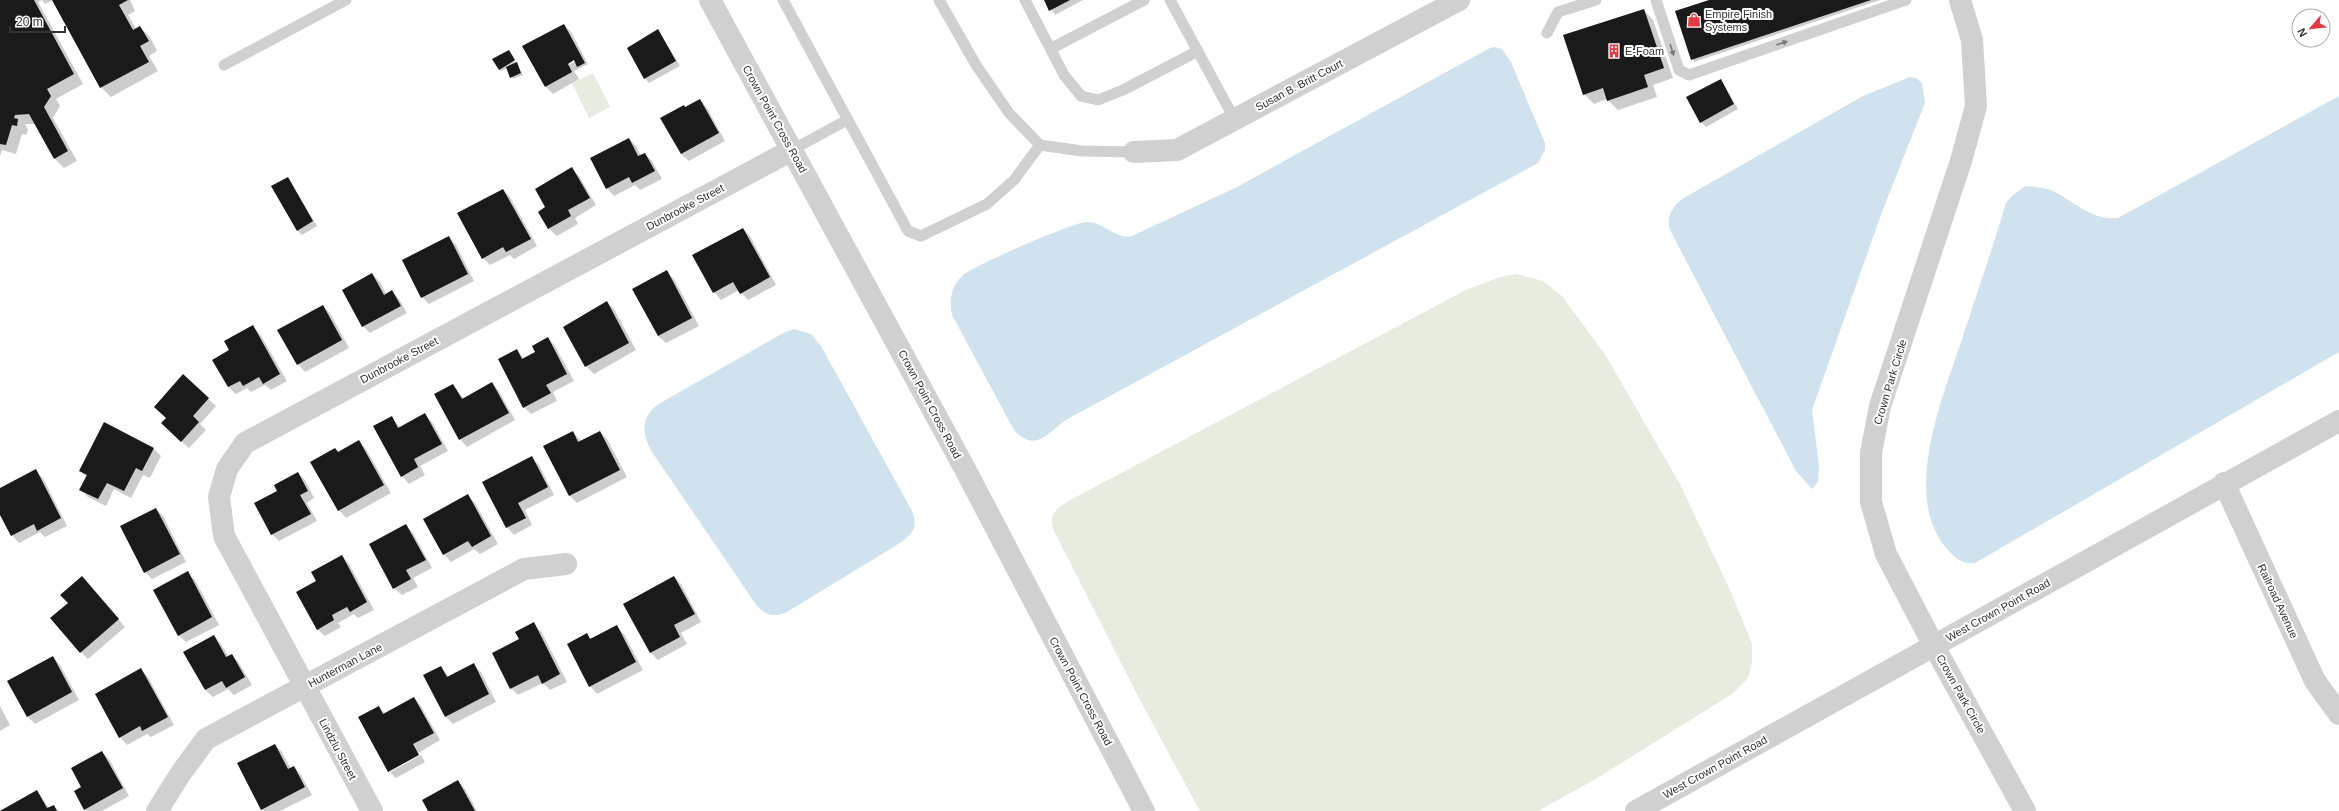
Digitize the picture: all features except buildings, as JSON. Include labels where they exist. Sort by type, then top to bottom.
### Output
[{"type":"street","name":"Crown Point Cross Road","points":[[710,0],[965,469],[1144,811]]},
{"type":"street","name":"Susan B. Britt Court","points":[[1134,152],[1177,150],[1459,0]]},
{"type":"street","name":"Crown Park Circle","points":[[1960,0],[1972,40],[1976,106],[1961,161],[1880,406],[1871,453],[1871,502],[1886,554],[1934,646],[2025,811]]},
{"type":"street","name":"Dunbrooke Street","points":[[305,686],[224,536],[219,497],[227,469],[245,443],[792,150]]},
{"type":"street","name":"West Crown Point Road","points":[[1636,811],[2224,483],[2339,421]]},
{"type":"street","name":"Railroad Avenue","points":[[2224,483],[2315,681],[2339,714]]},
{"type":"street","name":"Hunterman Lane","points":[[157,811],[181,773],[206,740],[524,569],[566,564]]},
{"type":"street","name":"Lindzlu Street","points":[[305,686],[372,811]]},
{"type":"lane","points":[[224,65],[346,0]]},
{"type":"lane","points":[[783,0],[908,232],[921,236],[987,204],[1014,180],[1040,144]]},
{"type":"lane","points":[[939,0],[980,71],[1009,113],[1040,144],[1082,151],[1134,152]]},
{"type":"lane","points":[[1025,0],[1052,48],[1064,75],[1080,96],[1098,100],[1123,90],[1198,51]]},
{"type":"lane","points":[[1052,48],[1144,0]]},
{"type":"lane","points":[[1170,0],[1235,120]]},
{"type":"lane","points":[[1547,33],[1558,12],[1596,0]]},
{"type":"lane","points":[[1656,0],[1679,70],[1689,75],[1906,0]]},
{"type":"lane","points":[[792,150],[847,120]]},
{"type":"shaded area","points":[[593,73],[610,107],[589,118],[572,83]]},
{"type":"shaded area","points":[[1517,274],[1543,281],[1562,296],[1606,356],[1680,484],[1731,592],[1752,644],[1752,663],[1748,678],[1732,694],[1599,777],[1538,811],[1200,811],[1141,702],[1053,529],[1052,518],[1054,514],[1059,508],[1072,499],[1466,290],[1500,277]]},
{"type":"water","points":[[1495,47],[1502,49],[1511,62],[1545,143],[1545,150],[1538,163],[1064,421],[1040,439],[1034,441],[1028,440],[1021,437],[1014,430],[952,315],[951,300],[953,289],[955,284],[962,276],[984,263],[1077,224],[1092,222],[1120,235],[1126,237],[1132,236],[1237,187],[1490,48]]},
{"type":"water","points":[[1910,77],[1916,78],[1922,83],[1925,103],[1882,212],[1812,410],[1819,466],[1818,482],[1812,489],[1796,471],[1670,230],[1669,217],[1675,206],[1682,199],[1863,96]]},
{"type":"water","points":[[2339,96],[2339,352],[1975,563],[1966,563],[1956,558],[1947,549],[1933,526],[1927,500],[1927,471],[1931,441],[1947,382],[2006,203],[2012,196],[2025,186],[2039,187],[2061,195],[2092,214],[2100,217],[2118,218]]},
{"type":"water","points":[[794,329],[811,334],[821,346],[912,511],[915,526],[912,533],[900,543],[787,612],[778,615],[770,615],[757,606],[652,452],[646,439],[644,427],[645,421],[651,410],[657,405],[785,332]]},
{"type":"place","name":"Empire Finish Systems","points":[[1694,20]]},
{"type":"place","name":"E-Foam","points":[[1614,51]]}]
